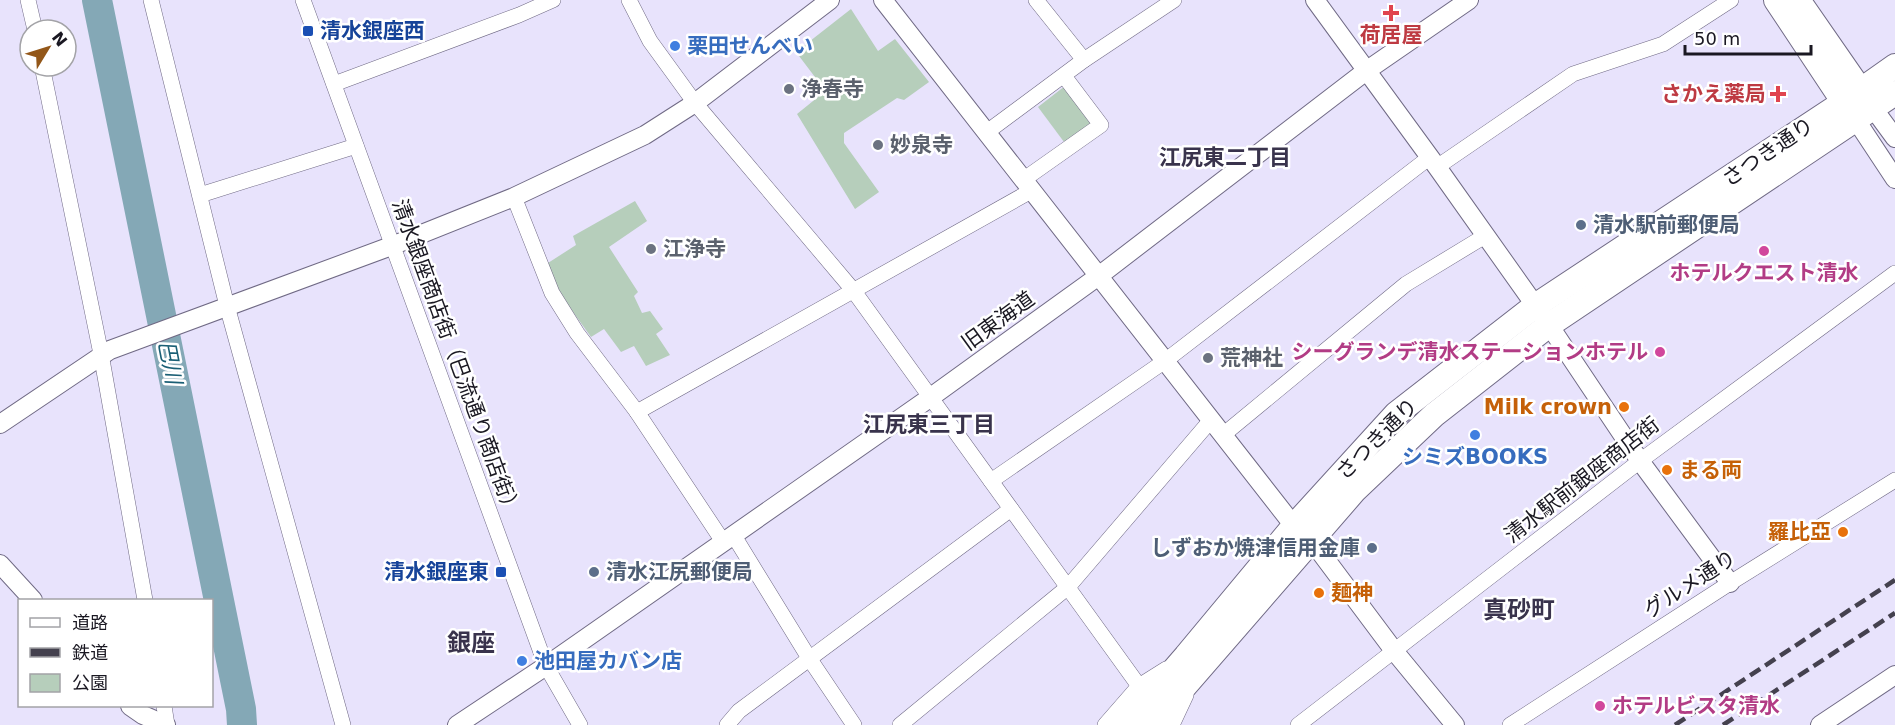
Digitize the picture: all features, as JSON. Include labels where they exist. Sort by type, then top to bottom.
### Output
[{"type":"highway","points":[[1776,0],[1858,105]]},
{"type":"highway","points":[[1798,0],[1858,105]]},
{"type":"highway","points":[[1858,105],[1895,66]]},
{"type":"highway","points":[[1858,105],[1895,93]]},
{"type":"highway","name":"さつき通り","points":[[1126,725],[1153,711],[1303,534],[1355,490],[1542,316],[1858,105]]},
{"type":"street","points":[[28,0],[32,18]]},
{"type":"street","points":[[151,0],[200,195],[221,308],[343,725]]},
{"type":"street","name":"清水銀座商店街（巴流通り商店街）","points":[[303,0],[546,666],[580,725]]},
{"type":"street","points":[[334,84],[519,15],[553,0]]},
{"type":"street","points":[[629,0],[650,40],[696,103],[854,290],[1068,587],[1153,711]]},
{"type":"street","points":[[0,424],[106,352],[394,245],[514,196],[645,135],[696,103],[830,0]]},
{"type":"street","points":[[883,0],[1211,420],[1455,725]]},
{"type":"street","points":[[1036,0],[1084,60]]},
{"type":"street","points":[[987,132],[1084,60],[1174,0]]},
{"type":"street","points":[[1315,0],[1542,316],[1640,461],[1730,583]]},
{"type":"street","name":"旧東海道","points":[[457,725],[546,666],[931,397],[1100,275],[1366,71],[1469,0]]},
{"type":"street","points":[[991,482],[1165,361],[1433,162],[1573,74],[1663,44],[1731,0]]},
{"type":"street","points":[[637,412],[854,290],[1027,185],[1101,125],[1064,76]]},
{"type":"street","points":[[45,78],[106,352],[145,599]]},
{"type":"street","points":[[1858,105],[1895,138]]},
{"type":"street","points":[[1858,105],[1895,179]]},
{"type":"street","points":[[200,195],[356,146]]},
{"type":"street","points":[[514,196],[552,293],[577,333],[729,539],[854,725]]},
{"type":"street","points":[[1223,435],[1406,284],[1485,236]]},
{"type":"street","name":"清水駅前銀座商店街","points":[[1298,725],[1640,461],[1895,273]]},
{"type":"street","points":[[900,725],[1068,587],[1211,420]]},
{"type":"street","name":"グルメ通り","points":[[1510,725],[1895,480]]},
{"type":"street","points":[[727,725],[739,711],[809,658],[1011,510]]},
{"type":"street","points":[[0,564],[32,599]]},
{"type":"street","points":[[1105,725],[1153,711],[1191,664]]},
{"type":"street","points":[[1820,725],[1895,675]]},
{"type":"street","points":[[133,707],[143,715],[167,725]]},
{"type":"street","points":[[164,707],[167,725]]},
{"type":"green space","points":[[851,9],[878,51],[895,39],[929,82],[904,100],[897,98],[844,133],[844,143],[879,192],[855,209],[797,114],[818,97],[814,91],[821,85],[796,52]]},
{"type":"green space","points":[[1065,86],[1095,125],[1067,146],[1038,107]]},
{"type":"green space","points":[[635,201],[647,221],[609,247],[638,292],[634,296],[642,313],[650,311],[663,329],[656,334],[670,355],[646,366],[634,346],[621,352],[604,329],[591,337],[560,294],[548,263],[576,245],[573,236]]},
{"type":"waterway","name":"巴川","points":[[97,0],[241,709],[242,725]]},
{"type":"railway","points":[[1675,725],[1895,580]]},
{"type":"railway","points":[[1723,725],[1895,613]]},
{"type":"place","name":"荷居屋","points":[[1391,13]]},
{"type":"place","name":"清水銀座西","points":[[308,31]]},
{"type":"place","name":"栗田せんべい","points":[[675,46]]},
{"type":"place","name":"浄春寺","points":[[789,89]]},
{"type":"place","name":"さかえ薬局","points":[[1778,94]]},
{"type":"place","name":"妙泉寺","points":[[878,145]]},
{"type":"place","name":"清水駅前郵便局","points":[[1581,225]]},
{"type":"place","name":"江浄寺","points":[[651,249]]},
{"type":"place","name":"ホテルクエスト清水","points":[[1764,251]]},
{"type":"place","name":"シーグランデ清水ステーションホテル","points":[[1660,352]]},
{"type":"place","name":"荒神社","points":[[1208,358]]},
{"type":"place","name":"Milk crown","points":[[1624,407]]},
{"type":"place","name":"シミズBOOKS","points":[[1475,435]]},
{"type":"place","name":"まる両","points":[[1667,470]]},
{"type":"place","name":"羅比亞","points":[[1843,532]]},
{"type":"place","name":"しずおか焼津信用金庫","points":[[1372,548]]},
{"type":"place","name":"清水銀座東","points":[[501,572]]},
{"type":"place","name":"清水江尻郵便局","points":[[594,572]]},
{"type":"place","name":"麺神","points":[[1319,593]]},
{"type":"place","name":"池田屋カバン店","points":[[522,661]]},
{"type":"place","name":"ホテルビスタ清水","points":[[1600,706]]},
{"type":"district","name":"江尻東二丁目","points":[[1225,157]]},
{"type":"district","name":"江尻東三丁目","points":[[929,424]]},
{"type":"district","name":"真砂町","points":[[1519,610]]},
{"type":"district","name":"銀座","points":[[471,643]]}]
